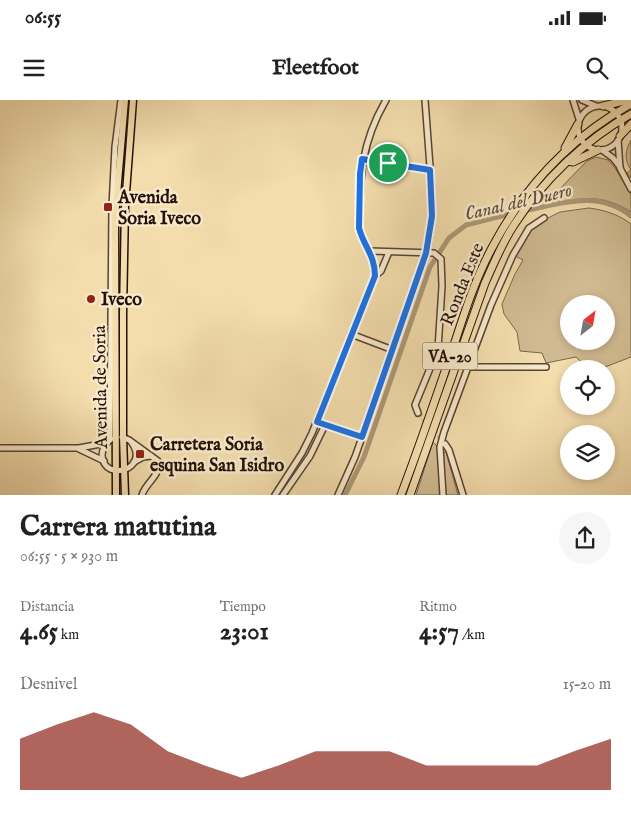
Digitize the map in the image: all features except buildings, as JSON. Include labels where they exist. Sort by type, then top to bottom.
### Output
[{"type":"highway","points":[[600,106],[628,100]]},
{"type":"highway","name":"Ronda Este","points":[[410,495],[485,283],[522,201],[562,154],[580,138],[631,104]]},
{"type":"highway","name":"Ronda Este","points":[[401,495],[472,292],[492,246],[568,161],[586,145],[631,114]]},
{"type":"highway","points":[[562,154],[579,122]]},
{"type":"highway","points":[[619,138],[631,124]]},
{"type":"highway","points":[[568,161],[573,162],[600,150]]},
{"type":"main road","name":"Avenida de Soria","points":[[116,495],[116,471],[110,440],[114,218],[125,100]]},
{"type":"main road","name":"Avenida de Soria","points":[[126,495],[123,437],[124,206],[133,100]]},
{"type":"street","name":"Avenida de Soria","points":[[110,440],[112,207],[115,147],[121,100]]},
{"type":"street","points":[[275,495],[302,453],[317,422],[375,276],[375,266],[370,251],[361,237],[359,228],[360,174],[362,159],[370,132],[386,100]]},
{"type":"street","points":[[338,495],[362,437],[426,253],[432,216],[424,100]]},
{"type":"street","points":[[573,100],[579,122],[580,138],[586,145],[600,150],[613,158],[631,189]]},
{"type":"street","points":[[582,100],[615,113],[620,120],[620,168]]},
{"type":"street","points":[[579,122],[586,112],[600,106]]},
{"type":"street","points":[[600,150],[614,144],[619,138]]},
{"type":"street","points":[[362,159],[430,170]]},
{"type":"street","points":[[442,495],[440,446],[468,367],[491,305],[513,255],[529,228],[544,218]]},
{"type":"street","points":[[370,251],[434,253],[441,259],[442,286],[438,349],[415,405],[418,413]]},
{"type":"street","points":[[375,276],[381,271],[389,252]]},
{"type":"street","points":[[351,334],[393,350]]},
{"type":"street","points":[[468,367],[546,367]]},
{"type":"street","points":[[317,422],[362,437]]},
{"type":"street","points":[[283,495],[310,456],[325,424]]},
{"type":"street","points":[[0,448],[79,448],[123,437],[158,461],[157,473],[142,495]]},
{"type":"street","points":[[104,461],[102,452],[110,440]]},
{"type":"street","points":[[132,443],[136,453],[134,462]]},
{"type":"street","points":[[445,444],[449,450],[463,495]]},
{"type":"street","points":[[79,448],[104,461],[116,471],[124,471],[143,457],[152,456]]},
{"type":"shaded area","points":[[631,140],[631,170],[626,155]]},
{"type":"shaded area","points":[[596,157],[608,160],[615,168],[631,195],[631,212],[609,201],[593,199],[545,204],[587,161]]},
{"type":"shaded area","points":[[631,170],[631,178],[627,173]]},
{"type":"shaded area","points":[[589,208],[616,215],[631,224],[631,357],[615,363],[615,360],[579,360],[576,357],[546,363],[542,353],[520,351],[517,332],[504,314],[502,304],[523,260],[515,256],[532,229],[560,212]]},
{"type":"shaded area","points":[[433,442],[439,448],[440,495],[416,495]]},
{"type":"shaded area","points":[[446,452],[458,495],[445,495],[442,453]]},
{"type":"waterway","name":"Canal del Duero","points":[[523,211],[565,202],[592,201],[605,203],[631,216]]},
{"type":"waterway","name":"Canal del Duero","points":[[345,495],[364,457],[430,267],[449,238],[466,225],[514,213]]},
{"type":"tunnel","points":[[418,413],[444,442]]},
{"type":"place","name":"Avenida Soria Iveco","points":[[108,207]]},
{"type":"place","name":"Iveco","points":[[91,299]]},
{"type":"place","name":"Carretera Soria esquina San Isidro","points":[[140,454]]},
{"type":"route","points":[[362,159],[388,163],[430,170],[432,216],[426,253],[362,437],[317,422],[375,276],[373,257],[361,237],[359,228],[362,159]]}]
